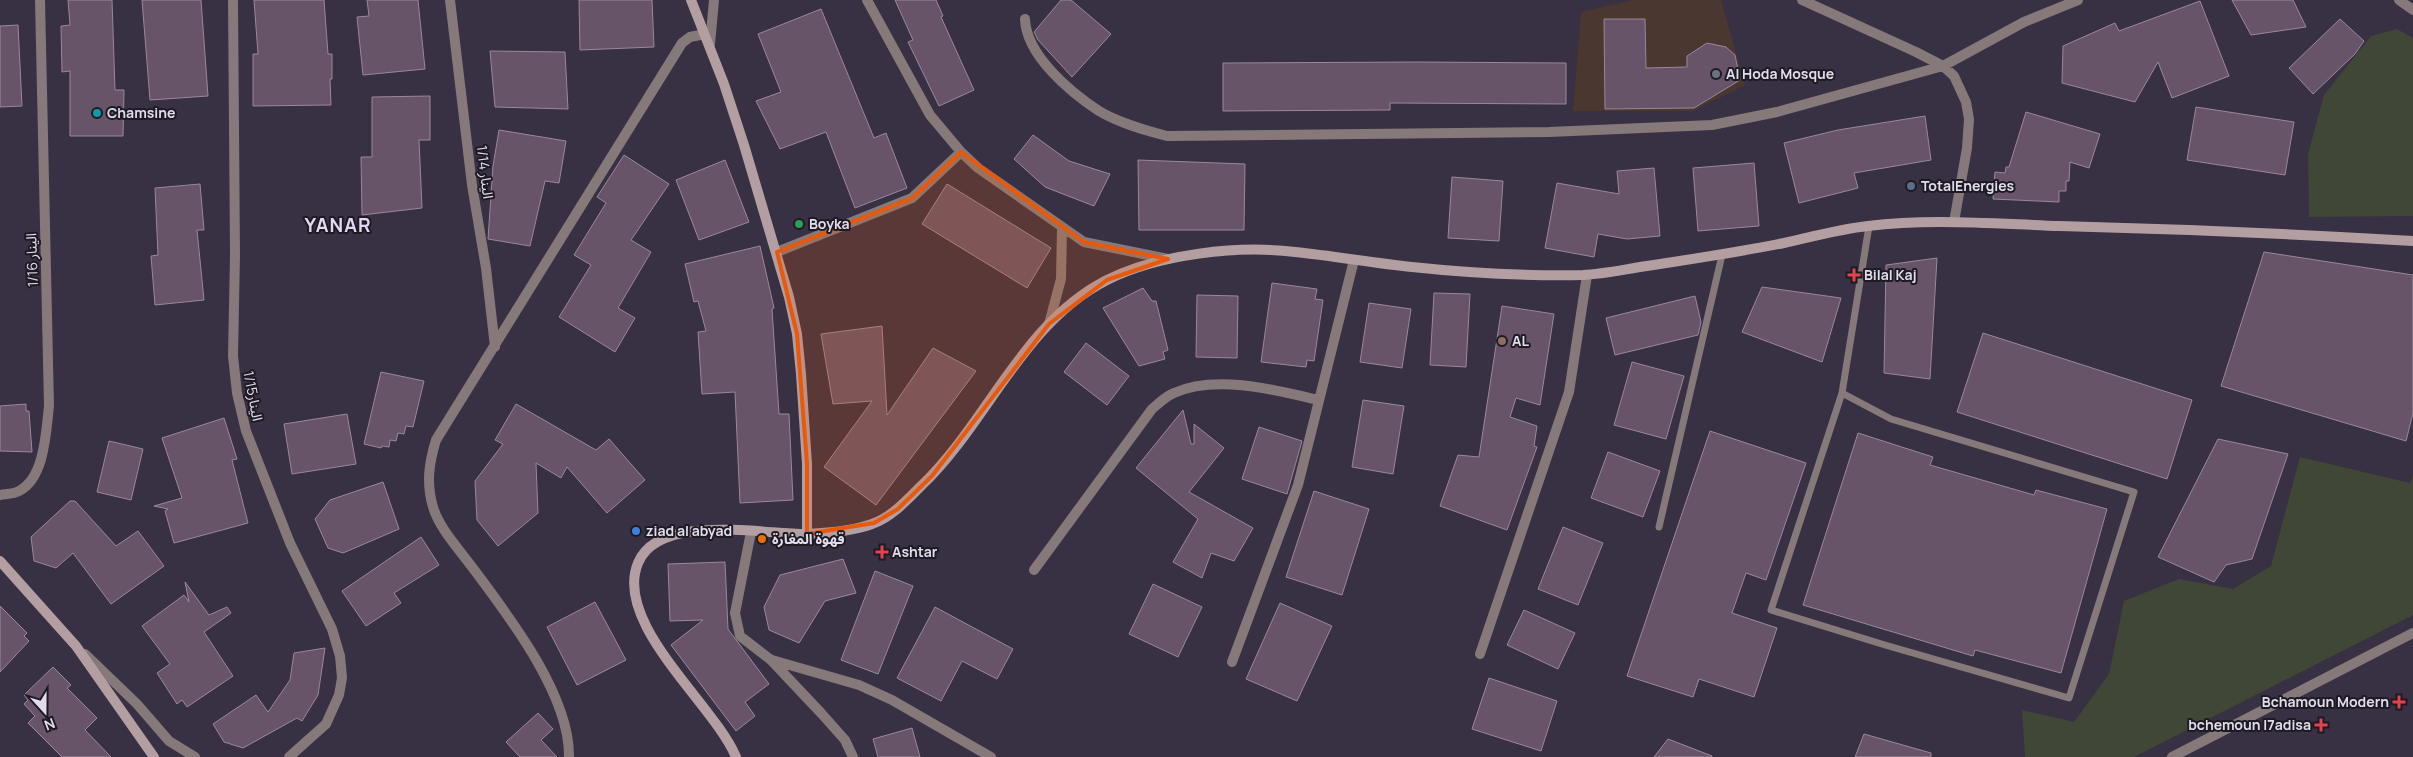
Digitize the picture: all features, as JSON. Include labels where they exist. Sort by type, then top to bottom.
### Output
[{"type":"main road","points":[[691,0],[710,47],[744,144],[789,297],[798,342],[807,464],[807,534]]},
{"type":"main road","points":[[736,757],[724,733],[663,655],[645,625],[639,610],[634,584],[637,565],[645,552],[667,538],[707,529],[807,534],[874,524],[898,509],[932,476],[966,435],[1017,362],[1049,324],[1079,298],[1107,280],[1168,259],[1242,250],[1291,251],[1429,269],[1587,275],[1722,255],[1869,226],[1954,222],[2234,231],[2413,241]]},
{"type":"main road","points":[[0,561],[76,646],[154,757]]},
{"type":"street","name":"الينار 1/16","points":[[0,495],[20,491],[36,474],[45,445],[49,406],[40,0]]},
{"type":"street","name":"الينار1/15","points":[[233,0],[235,255],[232,356],[237,393],[246,431],[290,543],[332,629],[340,656],[342,678],[339,695],[326,724],[289,757]]},
{"type":"street","name":"الينار 1/14","points":[[450,0],[472,185],[486,268],[495,347]]},
{"type":"street","points":[[710,47],[714,0]]},
{"type":"street","points":[[867,0],[930,115],[978,168],[1062,229],[1084,242],[1168,259]]},
{"type":"street","points":[[1802,0],[1943,66],[1954,76],[1962,88],[1969,118],[1967,148],[1954,222]]},
{"type":"street","points":[[1025,19],[1027,35],[1035,51],[1075,93],[1100,111],[1145,130],[1167,136],[1549,132],[1712,125],[1776,112],[1943,66],[2024,22],[2078,0]]},
{"type":"street","points":[[2399,0],[2413,10]]},
{"type":"street","points":[[569,757],[561,712],[542,672],[508,615],[449,536],[433,508],[428,477],[436,440],[682,43],[690,37],[705,34]]},
{"type":"street","points":[[777,252],[912,198],[962,152]]},
{"type":"street","points":[[1049,324],[1061,279],[1062,229]]},
{"type":"street","points":[[1232,662],[1298,485],[1354,260]]},
{"type":"street","points":[[1480,654],[1569,392],[1587,275]]},
{"type":"street","points":[[1034,570],[1152,409],[1172,393],[1190,386],[1212,383],[1281,392],[1318,400]]},
{"type":"street","points":[[750,532],[735,613],[736,625],[740,636],[771,660],[845,740],[853,757]]},
{"type":"street","points":[[2172,757],[2413,633]]},
{"type":"street","points":[[76,646],[136,704],[169,741],[195,757]]},
{"type":"street","points":[[771,660],[859,684],[892,700],[991,757]]},
{"type":"street","points":[[968,743],[976,757]]},
{"type":"lane","points":[[1842,393],[1891,419],[2134,492],[2069,698],[1771,610],[1842,393],[1869,226]]},
{"type":"lane","points":[[1659,527],[1722,255]]},
{"type":"highlighted area","points":[[961,152],[1084,242],[1168,259],[1107,280],[1049,324],[932,476],[898,509],[874,523],[807,534],[807,464],[797,334],[777,252],[912,198]]},
{"type":"shaded area","points":[[1633,0],[1721,0],[1745,85],[1693,111],[1573,111],[1581,12]]},
{"type":"green space","points":[[2397,29],[2413,38],[2413,216],[2309,217],[2308,154],[2324,95],[2371,36]]},
{"type":"green space","points":[[2300,457],[2410,483],[2413,475],[2413,615],[2134,757],[2025,757],[2022,710],[2074,722],[2109,674],[2124,601],[2179,579],[2233,589],[2271,566]]},
{"type":"building","points":[[68,0],[112,0],[115,90],[124,90],[123,136],[70,136],[70,71],[62,72],[61,26],[70,25]]},
{"type":"building","points":[[142,0],[201,0],[208,96],[150,100]]},
{"type":"building","points":[[254,0],[324,0],[328,54],[332,54],[332,79],[330,79],[331,105],[253,106],[253,54],[258,54]]},
{"type":"building","points":[[367,0],[418,0],[425,69],[363,75],[357,17],[369,16]]},
{"type":"building","points":[[579,0],[652,0],[654,47],[580,50]]},
{"type":"building","points":[[895,0],[936,0],[943,16],[941,17],[974,90],[939,106],[908,42],[913,40]]},
{"type":"building","points":[[1061,0],[1071,0],[1111,34],[1072,77],[1038,40],[1034,32]]},
{"type":"building","points":[[2232,0],[2293,0],[2306,27],[2251,35]]},
{"type":"building","points":[[2200,1],[2229,76],[2172,98],[2158,62],[2135,102],[2062,83],[2063,46],[2115,23],[2119,31]]},
{"type":"building","points":[[821,9],[874,138],[886,133],[907,188],[855,208],[826,132],[780,149],[756,101],[781,92],[758,34]]},
{"type":"building","points":[[1604,19],[1645,19],[1646,68],[1687,67],[1687,56],[1707,43],[1726,47],[1735,55],[1740,80],[1694,108],[1605,109]]},
{"type":"building","points":[[2340,19],[2364,41],[2355,54],[2313,94],[2289,68]]},
{"type":"building","points":[[18,25],[22,106],[0,107],[0,26]]},
{"type":"building","points":[[490,51],[565,52],[568,109],[495,107]]},
{"type":"building","points":[[1223,63],[1566,63],[1566,104],[1390,103],[1390,110],[1223,111]]},
{"type":"building","points":[[430,96],[430,140],[419,140],[422,208],[362,215],[361,157],[372,157],[372,97]]},
{"type":"building","points":[[2196,107],[2294,122],[2285,175],[2187,160]]},
{"type":"building","points":[[2026,112],[2100,134],[2089,168],[2070,162],[2069,181],[2066,181],[2066,191],[2059,191],[2059,202],[1993,199],[1995,172],[2005,173],[2006,167],[2009,167]]},
{"type":"building","points":[[1925,116],[1931,160],[1854,173],[1858,188],[1799,203],[1784,143],[1838,130]]},
{"type":"building","points":[[499,130],[566,141],[559,183],[545,181],[530,246],[488,239],[493,166]]},
{"type":"building","points":[[1033,135],[1069,161],[1110,174],[1094,206],[1045,187],[1014,159]]},
{"type":"building","points":[[624,155],[669,184],[631,240],[651,252],[618,308],[635,318],[615,352],[559,317],[591,265],[574,255],[606,203],[597,197]]},
{"type":"building","points":[[725,160],[749,222],[699,240],[676,180]]},
{"type":"building","points":[[1138,160],[1245,164],[1244,230],[1139,230]]},
{"type":"building","points":[[1754,163],[1759,226],[1698,231],[1693,168]]},
{"type":"building","points":[[1654,168],[1660,236],[1627,239],[1598,234],[1594,257],[1545,248],[1557,183],[1619,194],[1617,171]]},
{"type":"building","points":[[1452,177],[1503,181],[1499,241],[1448,238]]},
{"type":"building","points":[[200,184],[204,230],[197,230],[204,300],[155,305],[151,256],[158,255],[155,188]]},
{"type":"building","points":[[947,184],[1051,248],[1027,288],[922,224]]},
{"type":"building","points":[[760,246],[774,308],[772,309],[779,414],[789,414],[793,500],[740,503],[735,392],[702,394],[698,332],[706,331],[698,301],[694,302],[685,264]]},
{"type":"building","points":[[2264,252],[2413,275],[2413,413],[2406,441],[2221,386]]},
{"type":"building","points":[[1937,258],[1930,379],[1884,373],[1886,265]]},
{"type":"building","points":[[1272,283],[1317,289],[1315,299],[1323,300],[1314,361],[1307,360],[1306,367],[1261,362]]},
{"type":"building","points":[[1762,287],[1841,298],[1822,362],[1742,332]]},
{"type":"building","points":[[1143,288],[1152,301],[1156,301],[1168,350],[1163,352],[1165,359],[1139,366],[1103,308]]},
{"type":"building","points":[[1434,293],[1470,294],[1466,367],[1430,365]]},
{"type":"building","points":[[1197,295],[1238,296],[1237,358],[1196,357]]},
{"type":"building","points":[[1695,296],[1701,322],[1698,335],[1615,355],[1606,318]]},
{"type":"building","points":[[1369,303],[1411,309],[1402,368],[1360,362]]},
{"type":"building","points":[[1502,306],[1554,314],[1540,405],[1516,398],[1510,417],[1537,426],[1534,446],[1537,447],[1507,530],[1440,506],[1458,455],[1479,457]]},
{"type":"building","points":[[882,326],[887,415],[933,348],[976,371],[876,505],[824,467],[872,401],[833,404],[821,334]]},
{"type":"building","points":[[1983,333],[2192,400],[2167,479],[1957,412]]},
{"type":"building","points":[[1086,343],[1129,376],[1107,405],[1064,372]]},
{"type":"building","points":[[1632,362],[1684,376],[1666,439],[1614,425]]},
{"type":"building","points":[[381,372],[424,381],[413,427],[406,426],[404,434],[398,433],[396,441],[390,440],[389,447],[382,446],[381,448],[364,444]]},
{"type":"building","points":[[1363,400],[1404,406],[1393,474],[1352,467]]},
{"type":"building","points":[[26,404],[26,411],[29,411],[32,452],[0,451],[0,406]]},
{"type":"building","points":[[516,404],[596,450],[609,439],[645,480],[607,513],[567,467],[561,478],[536,463],[538,513],[498,546],[477,520],[475,481],[503,444],[495,440]]},
{"type":"building","points":[[1183,410],[1191,444],[1194,444],[1194,424],[1224,448],[1189,492],[1253,528],[1234,561],[1211,553],[1202,578],[1173,562],[1198,519],[1136,468]]},
{"type":"building","points":[[347,414],[356,464],[292,474],[284,424]]},
{"type":"building","points":[[224,418],[237,459],[232,460],[248,523],[174,543],[165,511],[168,509],[154,506],[182,498],[162,438]]},
{"type":"building","points":[[1259,427],[1302,441],[1287,494],[1242,479]]},
{"type":"building","points":[[1710,431],[1806,463],[1766,580],[1746,573],[1732,613],[1777,628],[1754,697],[1699,679],[1693,697],[1627,676]]},
{"type":"building","points":[[1858,433],[1933,457],[1930,465],[2034,495],[2036,490],[2107,509],[2061,673],[1975,650],[1973,656],[1803,605]]},
{"type":"building","points":[[2218,439],[2288,454],[2252,559],[2226,565],[2214,582],[2158,557]]},
{"type":"building","points":[[109,441],[143,449],[131,500],[97,492]]},
{"type":"building","points":[[1608,452],[1660,471],[1643,517],[1591,498]]},
{"type":"building","points":[[383,482],[399,529],[343,553],[328,548],[315,519],[330,500]]},
{"type":"building","points":[[1314,491],[1369,509],[1342,595],[1286,577]]},
{"type":"building","points":[[70,501],[75,501],[116,546],[138,531],[164,566],[111,604],[73,553],[56,568],[34,561],[31,537]]},
{"type":"building","points":[[1563,527],[1603,543],[1578,605],[1538,589]]},
{"type":"building","points":[[421,537],[439,565],[394,593],[401,603],[366,626],[342,591]]},
{"type":"building","points":[[843,559],[856,593],[825,601],[799,643],[769,630],[764,607],[780,575]]},
{"type":"building","points":[[725,562],[728,629],[769,684],[745,702],[755,716],[736,731],[671,645],[703,620],[670,621],[668,564]]},
{"type":"building","points":[[875,571],[913,586],[878,674],[841,660]]},
{"type":"building","points":[[185,582],[209,615],[227,607],[231,613],[204,632],[233,676],[187,707],[182,700],[177,704],[157,673],[170,664],[142,626],[184,595],[189,602]]},
{"type":"building","points":[[1153,584],[1202,607],[1178,657],[1129,634]]},
{"type":"building","points":[[595,602],[626,660],[577,685],[547,627]]},
{"type":"building","points":[[1280,603],[1332,626],[1297,701],[1246,679]]},
{"type":"building","points":[[0,606],[27,633],[24,636],[29,641],[0,672]]},
{"type":"building","points":[[935,607],[1013,649],[997,679],[962,661],[941,701],[897,678]]},
{"type":"building","points":[[1524,610],[1575,633],[1558,669],[1507,645]]},
{"type":"building","points":[[325,648],[318,695],[302,721],[297,718],[243,748],[224,742],[213,724],[256,695],[268,712],[290,680],[294,653]]},
{"type":"building","points":[[53,667],[71,685],[67,688],[97,718],[85,730],[111,757],[62,757],[28,723],[35,716],[24,704],[28,700],[24,695]]},
{"type":"building","points":[[1489,678],[1557,701],[1541,751],[1472,729]]},
{"type":"building","points":[[538,713],[553,729],[541,740],[557,757],[520,757],[506,742]]},
{"type":"building","points":[[912,728],[920,757],[878,757],[873,739]]},
{"type":"building","points":[[1864,734],[1931,753],[1931,757],[1855,757]]},
{"type":"building","points":[[1668,739],[1712,756],[1712,757],[1654,757]]},
{"type":"place","name":"Al Hoda Mosque","points":[[1716,74]]},
{"type":"place","name":"Chamsine","points":[[97,113]]},
{"type":"place","name":"TotalEnergies","points":[[1911,186]]},
{"type":"place","name":"Boyka","points":[[799,224]]},
{"type":"place","name":"Bilal Kaj","points":[[1854,275]]},
{"type":"place","name":"AL","points":[[1502,341]]},
{"type":"place","name":"ziad al abyad","points":[[636,531]]},
{"type":"place","name":"قهوة المغارة","points":[[762,539]]},
{"type":"place","name":"Ashtar","points":[[882,552]]},
{"type":"place","name":"Bchamoun Modern","points":[[2399,702]]},
{"type":"place","name":"bchemoun l7adisa","points":[[2321,725]]},
{"type":"district","name":"YANAR","points":[[338,225]]}]
